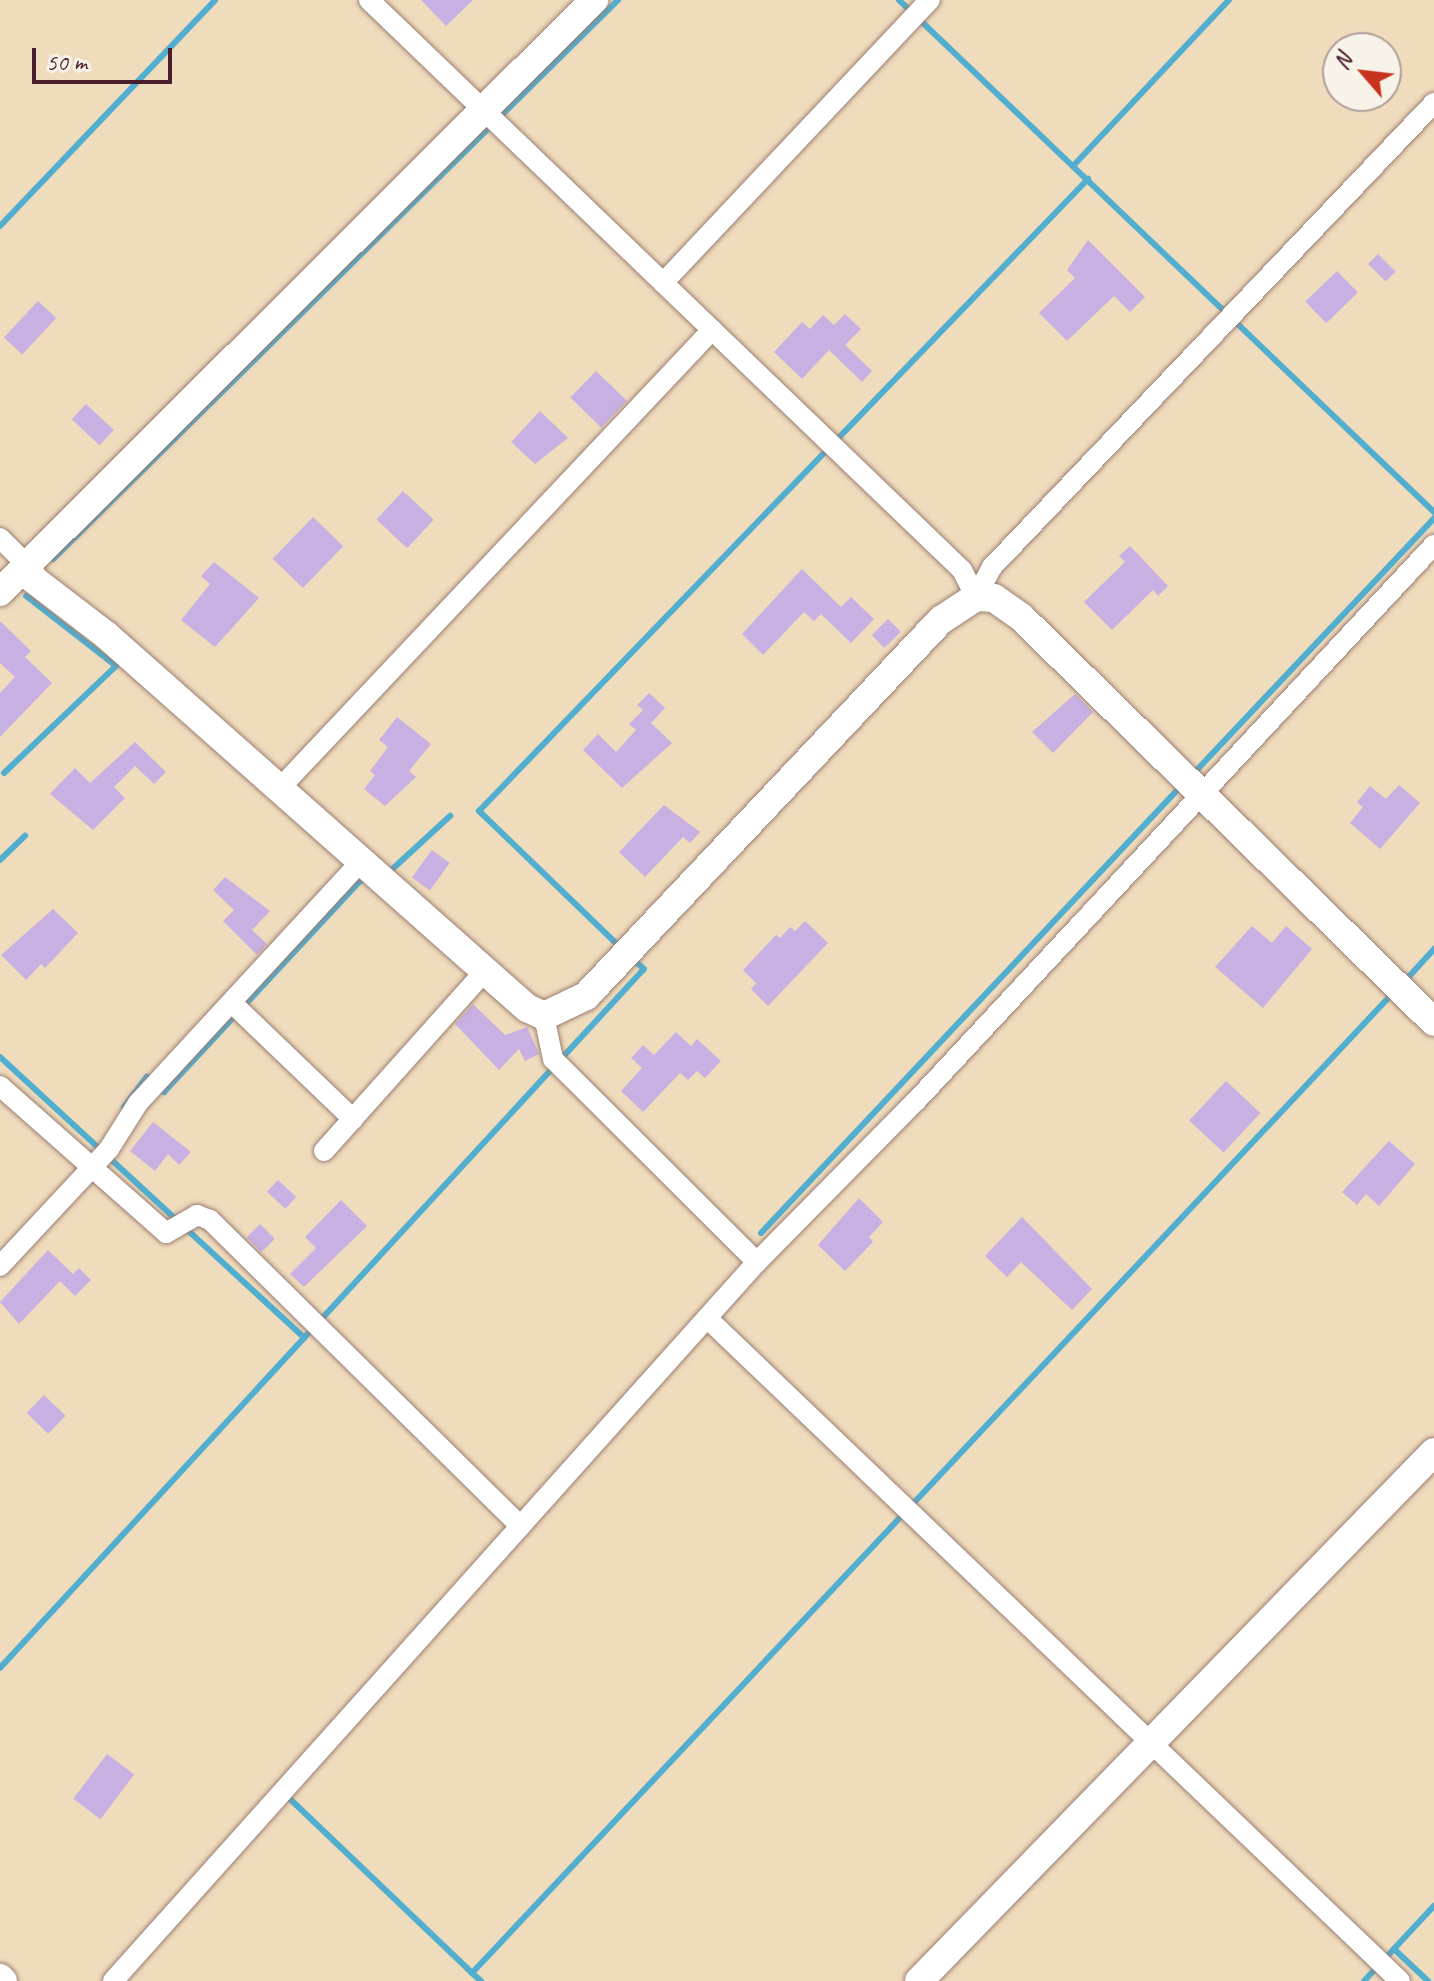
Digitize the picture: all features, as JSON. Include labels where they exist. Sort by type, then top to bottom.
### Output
[{"type":"street","points":[[369,0],[962,570],[976,597]]},
{"type":"street","points":[[0,592],[490,117],[594,0]]},
{"type":"street","points":[[663,283],[921,10]]},
{"type":"street","points":[[544,1016],[586,996],[941,620],[976,597],[992,567],[1434,103]]},
{"type":"street","points":[[280,788],[712,330]]},
{"type":"street","points":[[0,538],[27,565],[33,579],[106,635],[485,971],[544,1016],[557,1063],[757,1262]]},
{"type":"street","points":[[113,1981],[757,1262],[916,1101],[1190,786],[1434,545]]},
{"type":"street","points":[[976,597],[994,598],[1021,617],[1434,1022]]},
{"type":"street","points":[[0,1266],[101,1158],[156,1085],[238,1009],[372,871]]},
{"type":"street","points":[[324,1151],[485,971]]},
{"type":"street","points":[[238,1009],[353,1119]]},
{"type":"street","points":[[0,1086],[101,1158],[166,1233],[197,1215],[210,1220],[318,1323],[520,1526]]},
{"type":"street","points":[[707,1318],[911,1510],[1395,1977]]},
{"type":"street","points":[[919,1981],[1434,1452]]},
{"type":"building","points":[[421,0],[473,0],[446,26]]},
{"type":"building","points":[[1088,240],[1145,297],[1130,312],[1114,296],[1067,341],[1039,313],[1075,278],[1067,270]]},
{"type":"building","points":[[1378,254],[1396,272],[1386,282],[1368,264]]},
{"type":"building","points":[[1337,271],[1358,293],[1326,323],[1305,302]]},
{"type":"building","points":[[38,301],[56,318],[22,355],[4,338]]},
{"type":"building","points":[[845,314],[861,329],[845,345],[872,371],[862,382],[829,350],[802,379],[774,352],[802,322],[810,329],[823,315],[834,325]]},
{"type":"building","points":[[596,371],[627,401],[601,427],[570,398]]},
{"type":"building","points":[[86,404],[114,430],[99,445],[72,419]]},
{"type":"building","points":[[540,411],[568,438],[535,464],[511,442]]},
{"type":"building","points":[[403,491],[434,520],[407,548],[376,520]]},
{"type":"building","points":[[313,517],[343,546],[303,588],[273,559]]},
{"type":"building","points":[[1130,546],[1168,586],[1158,596],[1153,590],[1112,630],[1084,602],[1125,562],[1119,556]]},
{"type":"building","points":[[214,562],[259,598],[215,647],[181,620],[210,584],[201,576]]},
{"type":"building","points":[[802,569],[841,607],[851,597],[874,619],[851,643],[821,614],[814,621],[804,612],[763,655],[742,634]]},
{"type":"building","points":[[888,619],[901,632],[884,648],[872,635]]},
{"type":"building","points":[[0,621],[31,651],[25,657],[52,683],[0,737],[0,693],[15,677],[0,663]]},
{"type":"building","points":[[649,693],[665,708],[651,723],[672,743],[622,788],[583,750],[598,734],[616,752],[636,730],[629,724],[643,710],[637,705]]},
{"type":"building","points":[[1075,694],[1093,712],[1053,753],[1032,732]]},
{"type":"building","points":[[397,717],[431,744],[409,771],[416,777],[385,806],[364,789],[375,775],[370,771],[388,747],[379,740]]},
{"type":"building","points":[[135,742],[166,772],[154,784],[135,766],[114,787],[125,798],[93,830],[50,794],[75,768],[90,783]]},
{"type":"building","points":[[1399,785],[1420,803],[1380,849],[1350,823],[1363,807],[1357,802],[1370,786],[1386,799]]},
{"type":"building","points":[[664,805],[700,832],[690,843],[683,837],[645,877],[619,852]]},
{"type":"building","points":[[432,850],[450,863],[430,890],[412,878]]},
{"type":"building","points":[[225,877],[270,911],[252,930],[267,944],[257,955],[223,921],[234,910],[213,890]]},
{"type":"building","points":[[53,909],[78,933],[45,968],[41,964],[26,980],[1,955]]},
{"type":"building","points":[[805,921],[828,943],[768,1006],[751,989],[756,983],[743,970],[776,935],[780,938],[790,927],[795,931]]},
{"type":"building","points":[[1252,926],[1272,943],[1286,926],[1312,949],[1263,1008],[1215,967]]},
{"type":"building","points":[[473,1004],[505,1035],[527,1027],[539,1054],[525,1061],[519,1049],[499,1070],[455,1024]]},
{"type":"building","points":[[676,1032],[691,1046],[697,1039],[721,1061],[705,1078],[697,1071],[688,1080],[680,1073],[643,1112],[621,1091],[642,1068],[631,1058],[643,1045],[654,1055]]},
{"type":"building","points":[[1226,1081],[1260,1113],[1224,1153],[1189,1120]]},
{"type":"building","points":[[153,1122],[191,1152],[179,1165],[168,1154],[155,1171],[130,1151]]},
{"type":"building","points":[[1389,1141],[1415,1164],[1379,1206],[1366,1194],[1357,1205],[1342,1192]]},
{"type":"building","points":[[278,1180],[296,1197],[285,1209],[267,1192]]},
{"type":"building","points":[[859,1198],[883,1222],[869,1237],[873,1242],[845,1271],[818,1245]]},
{"type":"building","points":[[341,1200],[367,1226],[304,1287],[290,1274],[316,1248],[305,1237]]},
{"type":"building","points":[[1022,1217],[1092,1289],[1072,1310],[1021,1262],[1007,1277],[985,1256]]},
{"type":"building","points":[[260,1224],[275,1239],[261,1252],[247,1237]]},
{"type":"building","points":[[48,1250],[73,1274],[79,1268],[91,1280],[75,1296],[60,1281],[19,1324],[0,1302]]},
{"type":"building","points":[[44,1395],[66,1416],[48,1434],[27,1413]]},
{"type":"building","points":[[107,1754],[134,1774],[100,1819],[73,1799]]},
{"type":"waterway","points":[[0,226],[215,0]]},
{"type":"waterway","points":[[53,559],[618,0]]},
{"type":"waterway","points":[[899,0],[1434,512]]},
{"type":"waterway","points":[[1074,165],[1229,0]]},
{"type":"waterway","points":[[622,949],[479,811],[1088,179]]},
{"type":"waterway","points":[[1194,773],[1434,518]]},
{"type":"waterway","points":[[4,773],[116,666],[26,596]]},
{"type":"waterway","points":[[761,1233],[1183,784]]},
{"type":"waterway","points":[[387,874],[450,816]]},
{"type":"waterway","points":[[0,860],[25,836]]},
{"type":"waterway","points":[[124,1107],[147,1077],[164,1092],[360,881],[368,879]]},
{"type":"waterway","points":[[1404,982],[1434,949]]},
{"type":"waterway","points":[[0,1668],[644,969],[633,959]]},
{"type":"waterway","points":[[481,1981],[472,1973],[1393,993]]},
{"type":"waterway","points":[[0,1057],[304,1338]]},
{"type":"waterway","points":[[289,1798],[472,1973]]},
{"type":"waterway","points":[[1364,1981],[1434,1906]]},
{"type":"waterway","points":[[1394,1949],[1428,1981]]}]
